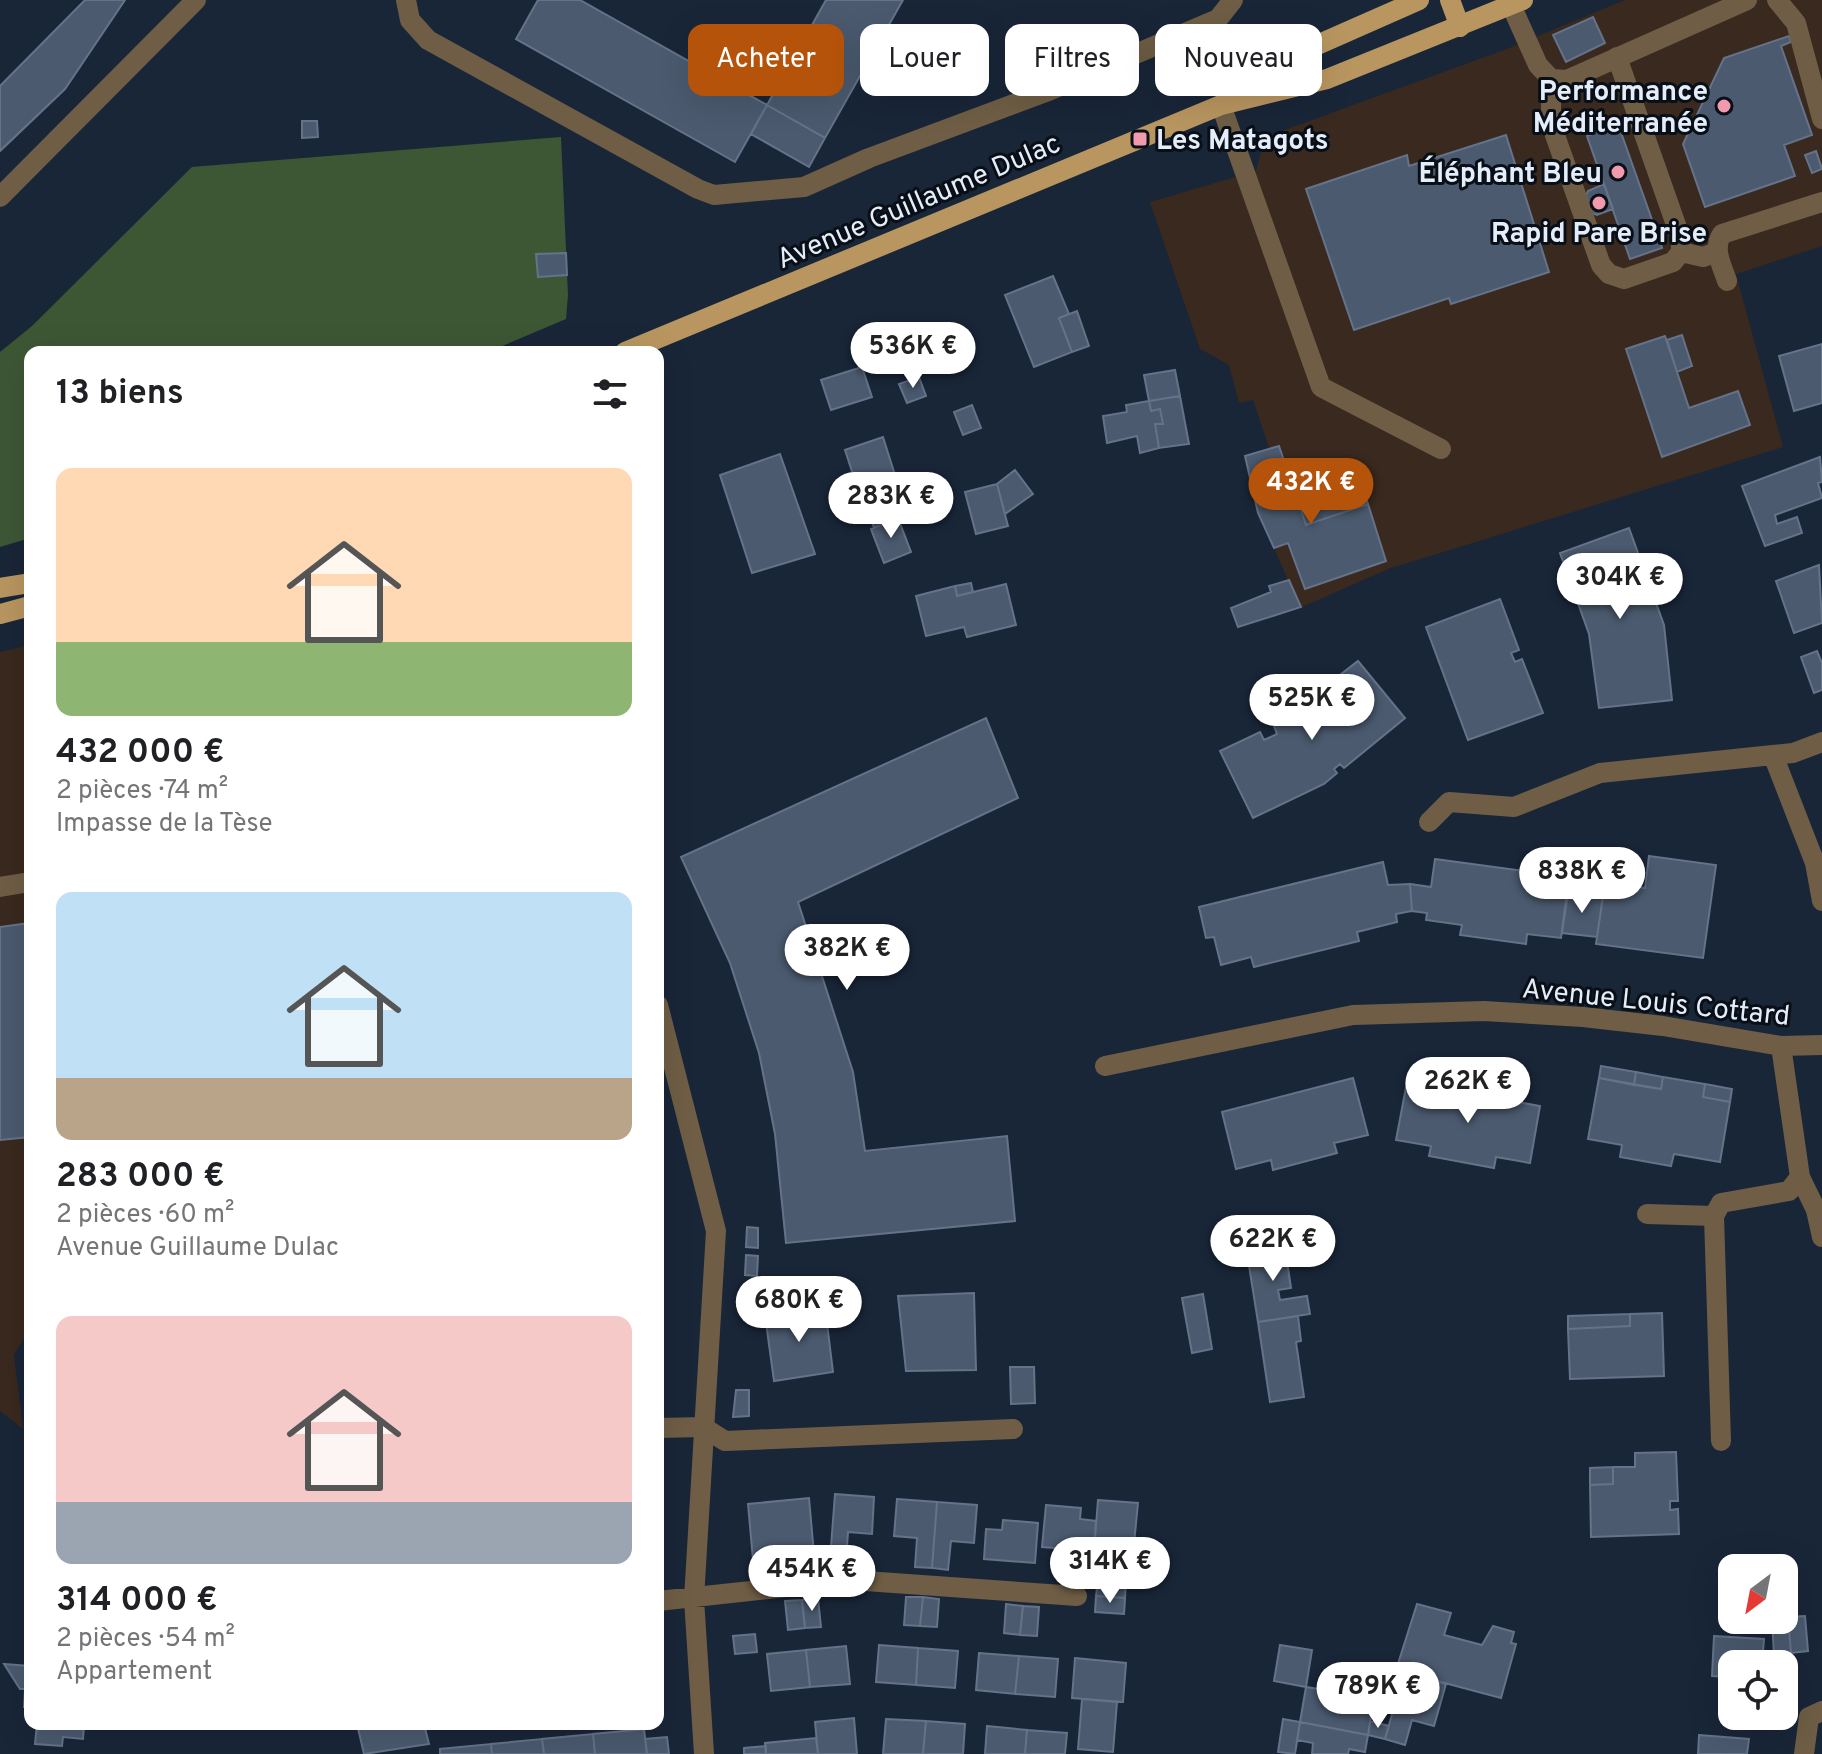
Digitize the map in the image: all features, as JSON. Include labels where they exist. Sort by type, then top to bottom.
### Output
[{"type":"main road","name":"Avenue Guillaume Dulac","points":[[1226,103],[1308,49],[1419,0]]},
{"type":"main road","points":[[1450,0],[1460,27]]},
{"type":"main road","name":"Avenue Guillaume Dulac","points":[[639,346],[1226,103],[1327,79],[1518,2]]},
{"type":"main road","points":[[0,588],[24,584]]},
{"type":"main road","points":[[0,614],[24,608]]},
{"type":"street","points":[[0,197],[196,0]]},
{"type":"street","points":[[406,0],[410,20],[428,40],[714,195],[804,187],[869,158],[1046,92],[1218,19],[1233,0]]},
{"type":"street","points":[[1551,79],[1567,80],[1747,0]]},
{"type":"street","points":[[1777,0],[1796,23],[1822,119]]},
{"type":"street","points":[[1518,2],[1538,65],[1551,79],[1551,124],[1601,265],[1609,274],[1624,279],[1673,262],[1681,252],[1681,239],[1617,57]]},
{"type":"street","points":[[1226,103],[1321,387],[1441,449]]},
{"type":"street","points":[[1727,281],[1717,252],[1717,242],[1722,234],[1822,202]]},
{"type":"street","points":[[1681,252],[1703,257],[1717,252]]},
{"type":"street","points":[[1429,822],[1449,802],[1514,807],[1600,773],[1793,753],[1822,742]]},
{"type":"street","points":[[1773,755],[1818,862],[1822,901]]},
{"type":"street","points":[[0,887],[24,883]]},
{"type":"street","name":"Avenue Louis Cottard","points":[[1105,1066],[1353,1015],[1484,1011],[1663,1026],[1781,1046],[1822,1045]]},
{"type":"street","points":[[664,1028],[716,1231],[694,1599],[704,1754]]},
{"type":"street","points":[[1781,1046],[1800,1177],[1816,1210],[1822,1237]]},
{"type":"street","points":[[1721,1441],[1714,1216],[1721,1203],[1789,1191],[1800,1177]]},
{"type":"street","points":[[1647,1214],[1714,1216]]},
{"type":"street","points":[[664,1428],[703,1427],[725,1441],[1013,1429]]},
{"type":"street","points":[[664,1601],[851,1580],[1077,1596]]},
{"type":"street","points":[[1804,1754],[1809,1717],[1822,1711]]},
{"type":"shaded area","points":[[1625,0],[1822,0],[1822,246],[1736,274],[1783,447],[1388,569],[1300,608],[1258,511],[1269,448],[1253,400],[1239,403],[1229,365],[1200,349],[1150,202],[1256,171],[1265,137],[1504,50]]},
{"type":"shaded area","points":[[24,646],[24,1338],[14,1355],[23,1429],[0,1411],[0,652]]},
{"type":"green space","points":[[561,137],[568,295],[566,319],[502,346],[24,346],[24,540],[0,547],[0,352],[32,326],[192,167]]},
{"type":"building","points":[[85,0],[125,0],[65,89],[0,151],[0,86]]},
{"type":"building","points":[[538,0],[580,0],[688,61],[688,96],[751,96],[767,105],[735,162],[516,39]]},
{"type":"building","points":[[826,0],[903,0],[889,24],[860,24],[860,76],[825,138],[767,105],[772,96],[844,96],[844,24],[813,24]]},
{"type":"building","points":[[1593,17],[1605,43],[1566,62],[1553,35]]},
{"type":"building","points":[[1789,36],[1791,42],[1781,46],[1812,135],[1784,145],[1795,176],[1705,207],[1683,144],[1724,58]]},
{"type":"building","points":[[767,105],[825,138],[809,167],[751,134]]},
{"type":"building","points":[[302,121],[317,121],[318,137],[302,138]]},
{"type":"building","name":"Éléphant Bleu","points":[[1618,124],[1662,248],[1630,259],[1587,136]]},
{"type":"building","points":[[1506,135],[1549,272],[1451,304],[1449,298],[1354,330],[1306,189],[1407,155],[1409,166]]},
{"type":"building","points":[[1816,151],[1822,169],[1812,173],[1805,155]]},
{"type":"building","name":"Rapid Pare Brise","points":[[1604,184],[1613,209],[1597,215],[1592,213],[1586,196],[1588,191]]},
{"type":"building","points":[[566,253],[567,275],[538,277],[536,254]]},
{"type":"building","points":[[1053,276],[1069,314],[1059,318],[1072,352],[1034,367],[1005,295]]},
{"type":"building","points":[[1077,311],[1089,346],[1072,352],[1059,318]]},
{"type":"building","points":[[1682,335],[1692,366],[1677,372],[1667,340]]},
{"type":"building","points":[[1665,336],[1689,408],[1738,391],[1750,425],[1662,457],[1626,349]]},
{"type":"building","points":[[1822,344],[1822,403],[1794,411],[1779,356]]},
{"type":"building","points":[[862,367],[872,397],[831,410],[821,380]]},
{"type":"building","points":[[1175,370],[1180,396],[1149,401],[1144,375]]},
{"type":"building","points":[[919,377],[926,396],[907,403],[899,384]]},
{"type":"building","points":[[1180,396],[1189,444],[1159,448],[1155,424],[1163,424],[1160,409],[1151,411],[1149,401]]},
{"type":"building","points":[[1149,401],[1151,411],[1160,409],[1163,424],[1155,424],[1159,448],[1140,453],[1137,436],[1107,443],[1103,416],[1127,412],[1126,405]]},
{"type":"building","points":[[972,405],[981,428],[963,435],[954,412]]},
{"type":"building","points":[[883,437],[895,475],[857,487],[845,450]]},
{"type":"building","points":[[1279,446],[1306,525],[1368,504],[1386,561],[1305,589],[1288,543],[1274,548],[1258,513],[1245,456]]},
{"type":"building","points":[[780,454],[815,554],[752,573],[720,475]]},
{"type":"building","points":[[1820,457],[1822,482],[1818,483],[1822,498],[1775,515],[1777,524],[1797,517],[1802,533],[1765,546],[1742,486]]},
{"type":"building","points":[[1355,465],[1368,504],[1306,525],[1293,486]]},
{"type":"building","points":[[1015,470],[1033,494],[1005,514],[997,484]]},
{"type":"building","points":[[997,484],[1008,526],[976,534],[965,492]]},
{"type":"building","points":[[891,499],[898,518],[874,528],[867,508]]},
{"type":"building","points":[[898,518],[911,552],[884,563],[871,529]]},
{"type":"building","points":[[1629,528],[1664,625],[1672,700],[1599,708],[1589,634],[1560,553]]},
{"type":"building","points":[[1819,565],[1822,623],[1794,633],[1776,581]]},
{"type":"building","points":[[1289,580],[1301,607],[1238,627],[1231,608],[1271,592],[1269,586]]},
{"type":"building","points":[[971,583],[973,592],[957,596],[955,586]]},
{"type":"building","points":[[1006,584],[1016,625],[967,637],[964,627],[926,636],[916,596],[955,586],[957,596]]},
{"type":"building","points":[[1500,599],[1519,650],[1511,653],[1515,662],[1522,659],[1543,713],[1468,740],[1426,627]]},
{"type":"building","points":[[1817,651],[1822,663],[1822,690],[1814,693],[1801,657]]},
{"type":"building","points":[[1358,661],[1405,718],[1344,768],[1340,764],[1334,769],[1337,773],[1324,784],[1253,818],[1220,751],[1260,732],[1264,740],[1277,734],[1274,726]]},
{"type":"building","points":[[986,718],[1018,798],[798,902],[853,1072],[865,1151],[1007,1136],[1015,1221],[786,1243],[775,1134],[759,1053],[730,963],[681,857]]},
{"type":"building","points":[[1649,856],[1716,865],[1703,958],[1596,944],[1605,882],[1645,888]]},
{"type":"building","points":[[1435,859],[1569,877],[1561,938],[1527,934],[1526,944],[1460,935],[1462,925],[1426,920],[1427,913],[1412,911],[1410,884],[1431,887]]},
{"type":"building","points":[[1383,862],[1388,885],[1410,884],[1412,911],[1396,914],[1397,922],[1357,932],[1359,941],[1254,967],[1251,957],[1221,965],[1214,937],[1206,938],[1199,907]]},
{"type":"building","points":[[1568,893],[1603,897],[1597,937],[1562,933]]},
{"type":"building","points":[[24,924],[24,1138],[0,1140],[0,927]]},
{"type":"building","points":[[1601,1066],[1636,1072],[1634,1085],[1599,1078]]},
{"type":"building","points":[[1636,1072],[1663,1077],[1661,1089],[1634,1085]]},
{"type":"building","points":[[1663,1077],[1705,1084],[1703,1097],[1730,1102],[1720,1162],[1674,1154],[1671,1166],[1620,1157],[1622,1145],[1588,1139],[1599,1078],[1661,1089]]},
{"type":"building","points":[[1353,1078],[1368,1135],[1334,1143],[1337,1153],[1273,1170],[1271,1160],[1236,1169],[1222,1112]]},
{"type":"building","points":[[1407,1082],[1540,1106],[1530,1163],[1496,1157],[1494,1168],[1429,1156],[1431,1146],[1396,1140]]},
{"type":"building","points":[[1705,1084],[1732,1089],[1730,1102],[1703,1097]]},
{"type":"building","points":[[747,1227],[758,1228],[758,1248],[746,1247]]},
{"type":"building","points":[[1284,1241],[1291,1288],[1278,1290],[1280,1300],[1307,1296],[1310,1314],[1258,1322],[1246,1247]]},
{"type":"building","points":[[746,1255],[758,1256],[757,1276],[745,1275]]},
{"type":"building","points":[[974,1293],[976,1370],[906,1371],[898,1296]]},
{"type":"building","points":[[1203,1294],[1212,1349],[1192,1353],[1182,1298]]},
{"type":"building","points":[[825,1307],[833,1372],[774,1381],[765,1315]]},
{"type":"building","points":[[1662,1313],[1664,1376],[1570,1379],[1568,1329],[1630,1326],[1630,1314]]},
{"type":"building","points":[[1630,1314],[1630,1326],[1568,1329],[1568,1316]]},
{"type":"building","points":[[1298,1316],[1301,1341],[1296,1342],[1304,1397],[1270,1402],[1258,1322]]},
{"type":"building","points":[[1010,1367],[1034,1367],[1035,1403],[1011,1404]]},
{"type":"building","points":[[736,1390],[749,1390],[749,1416],[733,1417]]},
{"type":"building","points":[[1676,1452],[1678,1501],[1670,1501],[1670,1510],[1678,1509],[1679,1534],[1591,1537],[1590,1485],[1613,1484],[1613,1467],[1635,1467],[1635,1453]]},
{"type":"building","points":[[1613,1467],[1613,1484],[1590,1485],[1590,1468]]},
{"type":"building","points":[[835,1494],[874,1497],[872,1534],[848,1532],[846,1561],[830,1560]]},
{"type":"building","points":[[809,1498],[815,1565],[754,1571],[748,1504]]},
{"type":"building","points":[[897,1499],[937,1502],[932,1568],[915,1567],[917,1538],[894,1536]]},
{"type":"building","points":[[1098,1500],[1138,1503],[1133,1554],[1094,1551]]},
{"type":"building","points":[[937,1502],[977,1505],[974,1543],[951,1541],[948,1570],[932,1568]]},
{"type":"building","points":[[1046,1505],[1081,1508],[1080,1519],[1096,1521],[1094,1551],[1042,1547]]},
{"type":"building","points":[[1003,1520],[1038,1523],[1035,1563],[984,1559],[986,1529],[1002,1530]]},
{"type":"building","points":[[1098,1579],[1126,1582],[1125,1598],[1096,1596]]},
{"type":"building","points":[[1096,1596],[1125,1598],[1124,1614],[1095,1612]]},
{"type":"building","points":[[906,1597],[923,1597],[920,1626],[904,1625]]},
{"type":"building","points":[[923,1597],[939,1599],[937,1627],[920,1626]]},
{"type":"building","points":[[818,1598],[821,1627],[805,1628],[802,1600]]},
{"type":"building","points":[[802,1600],[805,1628],[788,1630],[785,1601]]},
{"type":"building","points":[[1006,1604],[1023,1606],[1020,1635],[1004,1633]]},
{"type":"building","points":[[1417,1604],[1451,1613],[1444,1635],[1482,1645],[1493,1626],[1514,1632],[1511,1643],[1516,1644],[1501,1698],[1396,1670]]},
{"type":"building","points":[[1023,1606],[1039,1607],[1037,1636],[1020,1635]]},
{"type":"building","points":[[1798,1616],[1805,1616],[1808,1651],[1791,1650],[1789,1634],[1798,1634]]},
{"type":"building","points":[[755,1634],[757,1652],[735,1654],[733,1636]]},
{"type":"building","points":[[1773,1634],[1789,1634],[1791,1650],[1774,1650]]},
{"type":"building","points":[[1714,1636],[1764,1639],[1763,1650],[1718,1650],[1718,1676],[1712,1676]]},
{"type":"building","points":[[879,1645],[918,1648],[916,1685],[876,1682]]},
{"type":"building","points":[[1280,1645],[1312,1650],[1306,1687],[1274,1681]]},
{"type":"building","points":[[846,1646],[850,1684],[810,1687],[806,1650]]},
{"type":"building","points":[[918,1648],[958,1651],[955,1688],[916,1685]]},
{"type":"building","points":[[806,1650],[810,1687],[771,1691],[767,1654]]},
{"type":"building","points":[[979,1653],[1019,1656],[1015,1694],[976,1690]]},
{"type":"building","points":[[1019,1656],[1058,1659],[1055,1697],[1015,1694]]},
{"type":"building","points":[[1075,1658],[1126,1663],[1123,1702],[1072,1698]]},
{"type":"building","points":[[4,1664],[24,1666],[24,1689],[20,1689]]},
{"type":"building","points":[[1404,1672],[1446,1684],[1434,1726],[1412,1720],[1405,1745],[1385,1739]]},
{"type":"building","points":[[1326,1685],[1356,1690],[1355,1695],[1374,1698],[1368,1735],[1300,1722],[1306,1687],[1325,1690]]},
{"type":"building","points":[[1082,1699],[1117,1702],[1113,1752],[1078,1749]]},
{"type":"building","points":[[854,1718],[857,1754],[818,1754],[815,1722]]},
{"type":"building","points":[[886,1719],[926,1721],[923,1754],[883,1754]]},
{"type":"building","points":[[1283,1719],[1300,1722],[1295,1754],[1278,1752]]},
{"type":"building","points":[[926,1721],[965,1724],[963,1754],[923,1754]]},
{"type":"building","points":[[1370,1721],[1389,1726],[1385,1739],[1368,1735]]},
{"type":"building","points":[[1300,1722],[1368,1735],[1365,1752],[1349,1749],[1348,1754],[1312,1754],[1313,1743],[1297,1740]]},
{"type":"building","points":[[987,1726],[1027,1730],[1025,1754],[985,1754]]},
{"type":"building","points":[[36,1730],[84,1730],[83,1739],[63,1737],[62,1746],[35,1744]]},
{"type":"building","points":[[358,1730],[426,1730],[429,1744],[364,1754]]},
{"type":"building","points":[[644,1730],[647,1754],[595,1754],[593,1734]]},
{"type":"building","points":[[1027,1730],[1067,1733],[1065,1754],[1025,1754]]},
{"type":"building","points":[[593,1734],[595,1754],[544,1754],[542,1739]]},
{"type":"building","points":[[1699,1735],[1749,1739],[1747,1754],[1698,1754]]},
{"type":"building","points":[[667,1737],[669,1754],[647,1754],[645,1739]]},
{"type":"building","points":[[816,1738],[818,1754],[766,1754],[765,1743]]},
{"type":"building","points":[[542,1739],[544,1754],[492,1754],[491,1744]]},
{"type":"building","points":[[491,1744],[492,1754],[440,1754],[440,1749]]},
{"type":"building","points":[[766,1746],[766,1754],[744,1754],[744,1748]]},
{"type":"place","name":"Performance Méditerranée","points":[[1724,106]]},
{"type":"place","name":"Les Matagots","points":[[1140,139]]},
{"type":"place","name":"Éléphant Bleu","points":[[1618,172]]},
{"type":"place","name":"Rapid Pare Brise","points":[[1599,203]]}]
